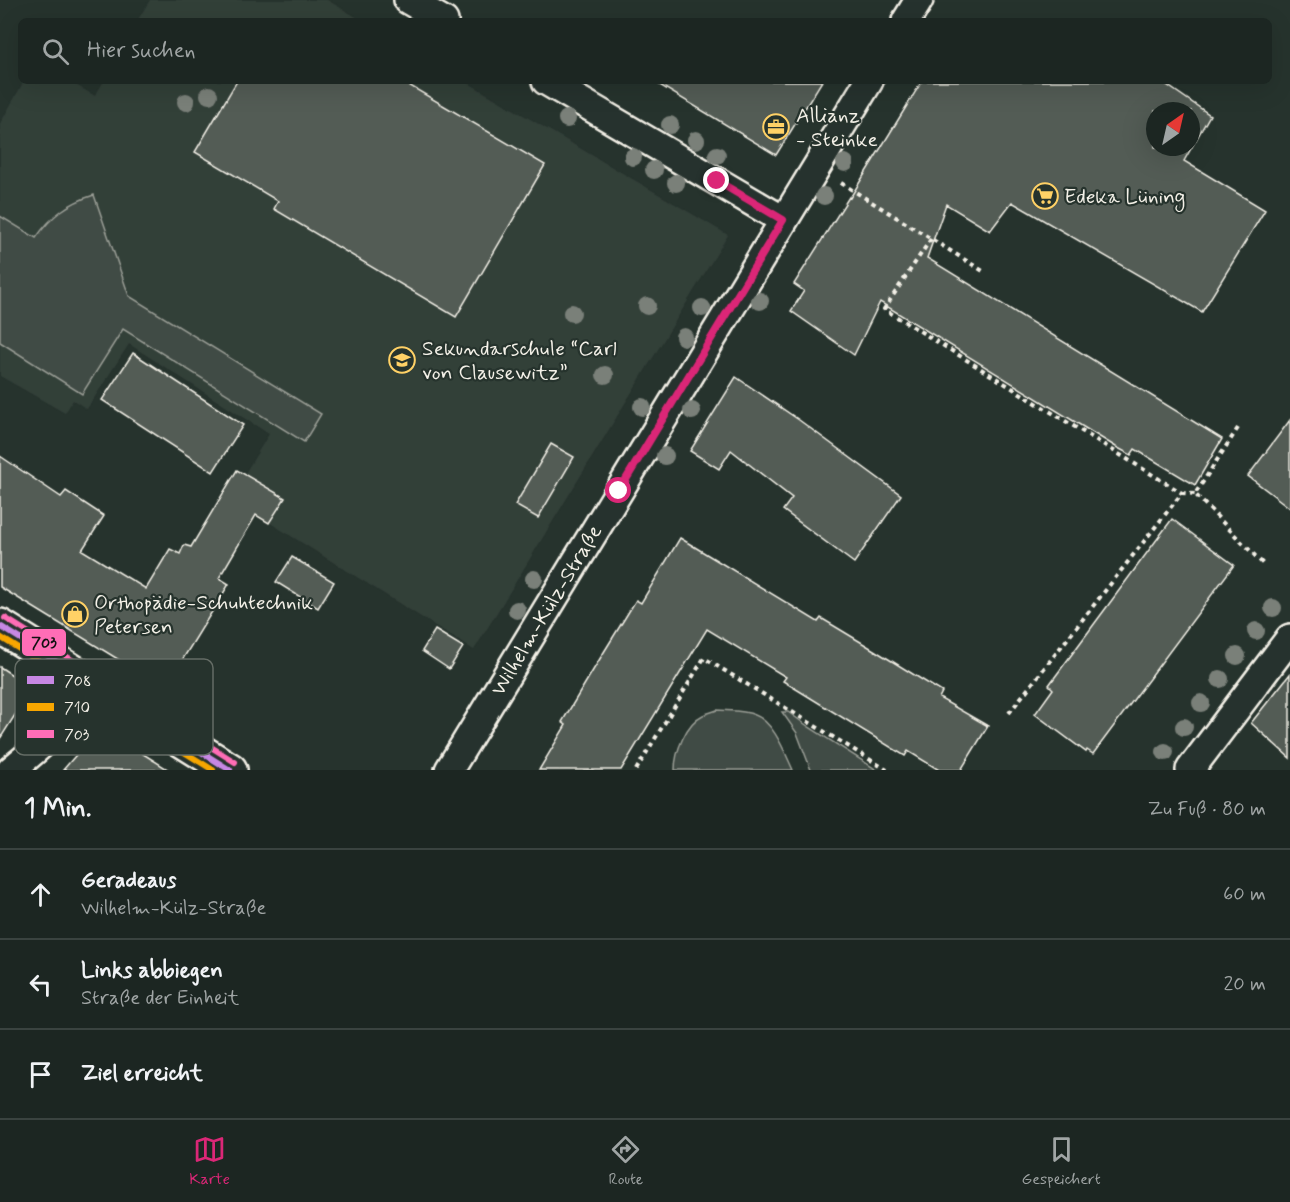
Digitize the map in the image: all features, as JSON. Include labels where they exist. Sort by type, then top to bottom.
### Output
[{"type":"street","points":[[408,0],[439,18]]},
{"type":"street","points":[[908,18],[919,0]]},
{"type":"street","points":[[551,84],[783,220]]},
{"type":"street","name":"Wilhelm-Külz-Straße","points":[[449,770],[867,84]]},
{"type":"street","points":[[0,626],[52,659]]},
{"type":"street","points":[[1190,770],[1290,638]]},
{"type":"street","points":[[10,770],[27,755]]},
{"type":"street","points":[[206,755],[230,770]]},
{"type":"path","points":[[816,168],[983,271]]},
{"type":"path","points":[[931,239],[884,309],[1182,493],[1195,494],[1264,565]]},
{"type":"path","points":[[1195,494],[1239,428]]},
{"type":"path","points":[[1009,713],[1182,493]]},
{"type":"path","points":[[636,770],[705,658],[887,770]]},
{"type":"shaded area","points":[[150,0],[327,0],[358,18],[139,18]]},
{"type":"shaded area","name":"Sekundarschule “Carl von Clausewitz”","points":[[22,84],[74,84],[95,96],[102,84],[470,84],[728,235],[474,650],[230,498],[269,434],[129,344],[87,409],[73,400],[65,413],[0,376],[0,124]]},
{"type":"shaded area","points":[[94,195],[129,296],[321,414],[304,442],[123,329],[82,394],[0,342],[0,216],[36,238],[61,211]]},
{"type":"shaded area","points":[[717,710],[746,712],[762,719],[778,739],[793,770],[675,770],[679,747],[691,724],[705,714]]},
{"type":"shaded area","points":[[782,712],[788,712],[877,770],[811,770],[797,733]]},
{"type":"building","points":[[235,84],[407,84],[545,165],[456,317],[274,209],[278,201],[195,152]]},
{"type":"building","points":[[658,84],[820,84],[776,155]]},
{"type":"building","points":[[920,84],[1165,84],[1191,102],[1146,102],[1146,156],[1187,156],[1184,161],[1265,210],[1202,312],[1012,202],[990,231],[946,204],[927,258],[1222,439],[1195,485],[1135,449],[1131,455],[1116,447],[880,302],[854,355],[791,311],[804,291],[794,284]]},
{"type":"building","points":[[1200,108],[1210,115],[1200,133]]},
{"type":"building","points":[[133,353],[243,425],[213,472],[102,400]]},
{"type":"building","points":[[736,377],[901,495],[854,563],[783,510],[792,498],[731,450],[719,469],[690,451]]},
{"type":"building","points":[[1290,420],[1290,508],[1248,476]]},
{"type":"building","points":[[551,444],[574,457],[538,518],[515,505]]},
{"type":"building","points":[[0,456],[61,497],[66,491],[104,516],[82,550],[146,589],[170,549],[180,554],[184,545],[191,547],[237,470],[285,498],[269,523],[256,515],[219,578],[229,584],[183,659],[118,659],[0,587]]},
{"type":"building","points":[[1172,519],[1234,565],[1093,754],[1087,750],[1086,752],[1035,714],[1053,689],[1049,685]]},
{"type":"building","points":[[680,538],[818,622],[821,618],[874,650],[942,692],[939,698],[988,726],[961,770],[939,770],[908,751],[905,756],[783,681],[786,677],[707,629],[621,770],[539,770],[566,725],[562,722],[604,652],[636,600],[641,603]]},
{"type":"building","points":[[292,557],[334,582],[318,608],[276,582]]},
{"type":"building","points":[[435,630],[463,647],[449,669],[422,651]]},
{"type":"building","points":[[0,667],[15,677],[15,715],[0,739]]},
{"type":"building","points":[[1290,674],[1290,758],[1251,723]]},
{"type":"building","points":[[76,755],[145,755],[169,770],[63,770]]},
{"type":"transit line","name":"703","points":[[5,618],[70,659]]},
{"type":"transit line","name":"708","points":[[0,626],[53,659]]},
{"type":"transit line","name":"710","points":[[0,637],[35,659]]},
{"type":"transit line","name":"703","points":[[213,748],[235,762]]},
{"type":"transit line","name":"710","points":[[189,755],[213,770]]},
{"type":"transit line","name":"708","points":[[206,755],[230,770]]},
{"type":"place","name":"Allianz - Steinke","points":[[776,127]]},
{"type":"place","name":"Edeka Lüning","points":[[1045,196]]},
{"type":"place","name":"Sekundarschule “Carl von Clausewitz”","points":[[402,360]]},
{"type":"place","name":"Orthopädie-Schuhtechnik Petersen","points":[[75,614]]},
{"type":"route","points":[[619,491],[783,220],[717,181]]}]
